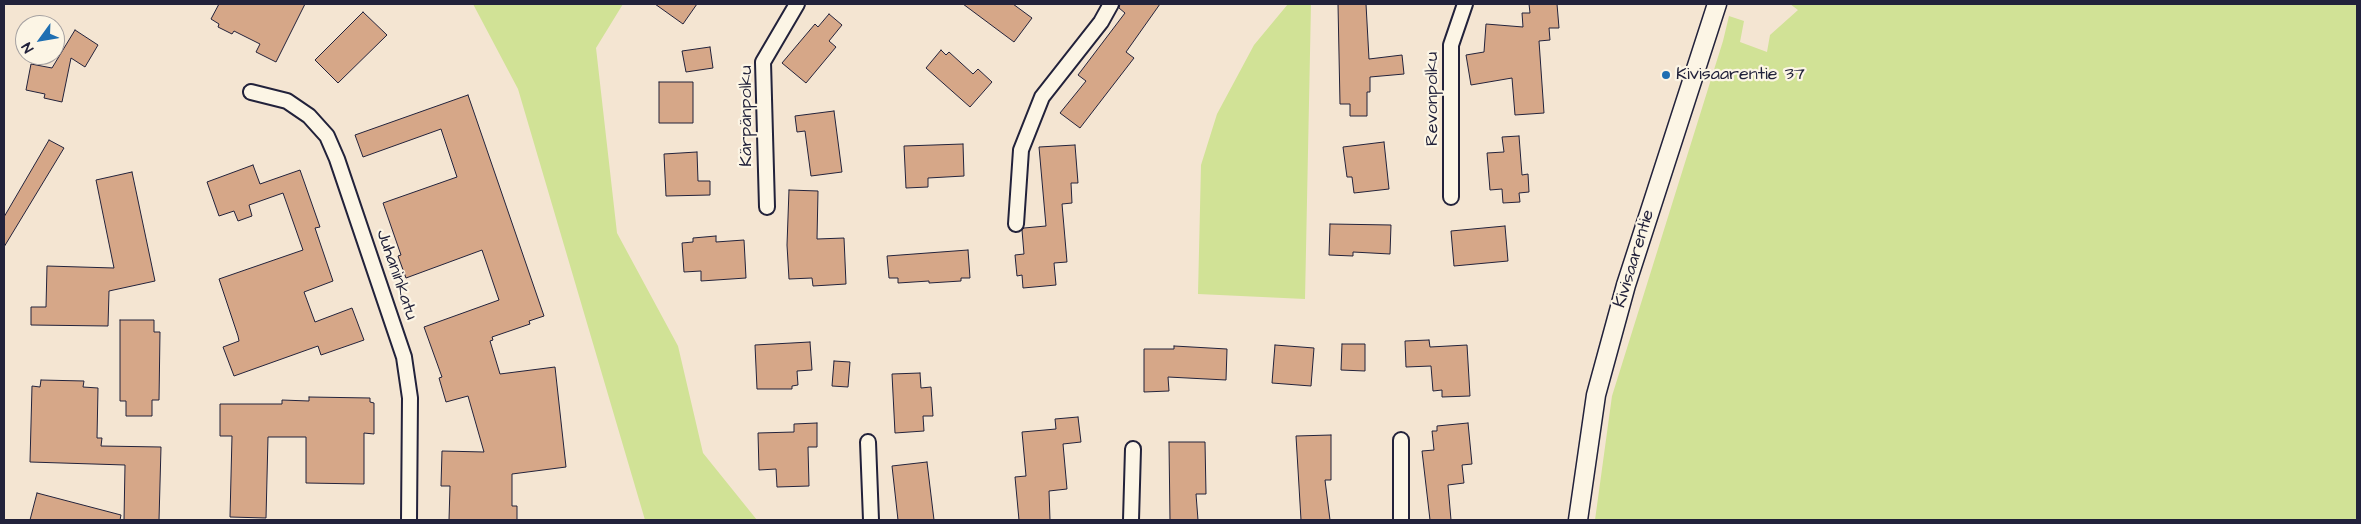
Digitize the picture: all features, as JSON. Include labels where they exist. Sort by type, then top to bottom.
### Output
[{"type":"street","name":"Kärpänpolku","points":[[768,207],[763,62],[797,4]]},
{"type":"street","points":[[1016,224],[1021,150],[1042,97],[1101,22],[1111,4]]},
{"type":"street","name":"Revonpolku","points":[[1451,198],[1451,45],[1465,4]]},
{"type":"street","name":"Kivisaarentie","points":[[1578,520],[1596,394],[1626,285],[1717,4]]},
{"type":"street","name":"Juhaninkatu","points":[[251,92],[287,101],[310,116],[326,136],[337,159],[404,357],[410,398],[409,520]]},
{"type":"street","points":[[1401,440],[1401,520]]},
{"type":"street","points":[[868,442],[871,520]]},
{"type":"street","points":[[1132,520],[1133,449]]},
{"type":"green space","points":[[473,4],[623,4],[596,48],[617,233],[678,346],[703,453],[757,520],[645,520],[518,89]]},
{"type":"green space","points":[[1288,4],[1311,4],[1305,299],[1198,294],[1201,165],[1217,114],[1254,45]]},
{"type":"green space","points":[[1790,4],[2357,4],[2357,520],[1595,520],[1612,396],[1723,41],[1729,16],[1744,21],[1740,42],[1767,52],[1770,35],[1798,10]]},
{"type":"building","points":[[219,4],[305,4],[276,62],[256,52],[260,44],[234,31],[232,34],[218,27],[219,24],[211,19]]},
{"type":"building","points":[[655,4],[697,4],[683,24]]},
{"type":"building","points":[[963,4],[1013,4],[1032,18],[1014,42]]},
{"type":"building","points":[[1120,4],[1160,4],[1126,52],[1134,58],[1080,128],[1060,113],[1086,81],[1078,75],[1125,13],[1119,8]]},
{"type":"building","points":[[1338,4],[1366,4],[1369,59],[1402,55],[1404,74],[1370,77],[1370,92],[1367,92],[1367,116],[1350,116],[1350,104],[1340,104]]},
{"type":"building","points":[[1529,4],[1557,4],[1559,28],[1549,28],[1550,40],[1539,41],[1544,113],[1515,115],[1512,78],[1471,85],[1466,55],[1484,52],[1486,24],[1523,27],[1522,13],[1530,13]]},
{"type":"building","points":[[363,12],[387,35],[338,83],[315,60]]},
{"type":"building","points":[[829,14],[842,25],[829,41],[836,47],[806,83],[782,63],[815,24],[818,27]]},
{"type":"building","points":[[75,30],[98,45],[85,67],[71,58],[62,102],[44,98],[45,94],[26,90],[31,65],[52,68],[54,65],[65,65],[65,47]]},
{"type":"building","points":[[710,47],[713,68],[686,72],[682,51]]},
{"type":"building","points":[[941,50],[946,55],[949,52],[973,74],[978,69],[992,82],[970,107],[926,68]]},
{"type":"building","points":[[659,82],[693,82],[693,123],[659,123]]},
{"type":"building","points":[[468,95],[544,316],[529,321],[530,324],[492,337],[493,340],[490,341],[500,374],[555,367],[566,467],[512,474],[512,506],[517,506],[517,520],[449,520],[450,486],[441,486],[442,451],[484,452],[468,396],[446,402],[439,378],[442,377],[424,327],[499,300],[482,250],[406,278],[398,256],[401,255],[383,203],[457,177],[441,129],[363,157],[355,135]]},
{"type":"building","points":[[834,111],[842,172],[811,176],[805,131],[797,132],[795,116]]},
{"type":"building","points":[[1519,136],[1522,175],[1528,174],[1529,192],[1519,193],[1520,202],[1503,203],[1502,189],[1490,190],[1487,153],[1504,152],[1502,137]]},
{"type":"building","points":[[49,140],[64,148],[4,247],[4,217]]},
{"type":"building","points":[[1384,142],[1389,189],[1354,193],[1352,177],[1347,177],[1343,147]]},
{"type":"building","points":[[963,144],[964,176],[928,178],[928,187],[906,188],[904,146]]},
{"type":"building","points":[[1075,145],[1078,183],[1071,183],[1072,203],[1062,204],[1067,262],[1054,263],[1056,285],[1023,288],[1022,275],[1017,276],[1015,255],[1024,254],[1022,230],[1024,228],[1046,226],[1039,147]]},
{"type":"building","points":[[697,152],[698,181],[710,181],[710,195],[666,196],[664,154]]},
{"type":"building","points":[[253,165],[260,184],[300,170],[320,227],[315,228],[333,281],[304,292],[315,322],[352,308],[364,340],[321,355],[318,346],[234,376],[223,347],[239,341],[219,279],[303,250],[283,193],[249,205],[252,216],[238,221],[234,211],[219,216],[207,182]]},
{"type":"building","points":[[132,172],[155,281],[109,291],[108,326],[31,325],[31,307],[46,307],[47,266],[114,268],[96,180]]},
{"type":"building","points":[[789,190],[818,191],[817,239],[844,238],[846,284],[813,286],[812,278],[789,279],[787,245]]},
{"type":"building","points":[[1330,224],[1391,225],[1390,254],[1353,252],[1353,256],[1329,255]]},
{"type":"building","points":[[1505,226],[1508,261],[1454,266],[1451,231]]},
{"type":"building","points":[[716,236],[716,242],[744,240],[746,278],[701,281],[701,271],[684,272],[682,243],[693,242],[693,238]]},
{"type":"building","points":[[968,250],[970,278],[961,278],[961,281],[898,283],[898,278],[889,278],[887,256]]},
{"type":"building","points":[[120,320],[154,320],[154,332],[160,332],[159,400],[152,400],[152,416],[126,416],[126,401],[120,401]]},
{"type":"building","points":[[1429,340],[1430,347],[1467,345],[1470,396],[1442,397],[1442,390],[1433,391],[1431,366],[1406,367],[1405,341]]},
{"type":"building","points":[[810,342],[812,370],[797,371],[798,385],[792,386],[792,389],[757,389],[755,345]]},
{"type":"building","points":[[1342,344],[1365,344],[1365,371],[1341,370]]},
{"type":"building","points":[[1275,345],[1314,348],[1311,386],[1272,383]]},
{"type":"building","points":[[1174,346],[1227,349],[1226,380],[1168,377],[1169,391],[1144,392],[1144,349],[1174,349]]},
{"type":"building","points":[[834,361],[850,362],[848,387],[832,386]]},
{"type":"building","points":[[920,373],[921,388],[931,387],[933,416],[923,416],[924,431],[895,433],[892,374]]},
{"type":"building","points":[[41,380],[84,381],[83,387],[98,388],[97,438],[102,438],[101,446],[161,447],[159,520],[124,520],[125,465],[30,462],[32,386],[40,387]]},
{"type":"building","points":[[309,397],[370,398],[370,402],[374,403],[374,434],[364,433],[364,484],[306,483],[306,437],[268,437],[266,518],[230,517],[232,436],[220,436],[220,404],[282,404],[282,400],[309,401]]},
{"type":"building","points":[[1078,417],[1081,442],[1063,444],[1067,489],[1049,491],[1050,520],[1019,520],[1015,477],[1026,476],[1022,432],[1056,429],[1055,419]]},
{"type":"building","points":[[817,423],[817,447],[808,447],[809,486],[777,487],[776,469],[759,470],[758,433],[794,432],[794,424]]},
{"type":"building","points":[[1468,423],[1472,464],[1462,465],[1464,483],[1448,485],[1451,520],[1430,520],[1422,451],[1434,450],[1432,431],[1437,431],[1437,426]]},
{"type":"building","points":[[1331,435],[1331,480],[1325,480],[1330,520],[1301,520],[1296,436]]},
{"type":"building","points":[[1169,442],[1205,442],[1206,494],[1196,494],[1198,520],[1170,520]]},
{"type":"building","points":[[927,462],[934,520],[898,520],[892,466]]},
{"type":"building","points":[[37,493],[121,515],[120,520],[30,520]]},
{"type":"place","name":"Kivisaarentie 37","points":[[1666,75]]}]
